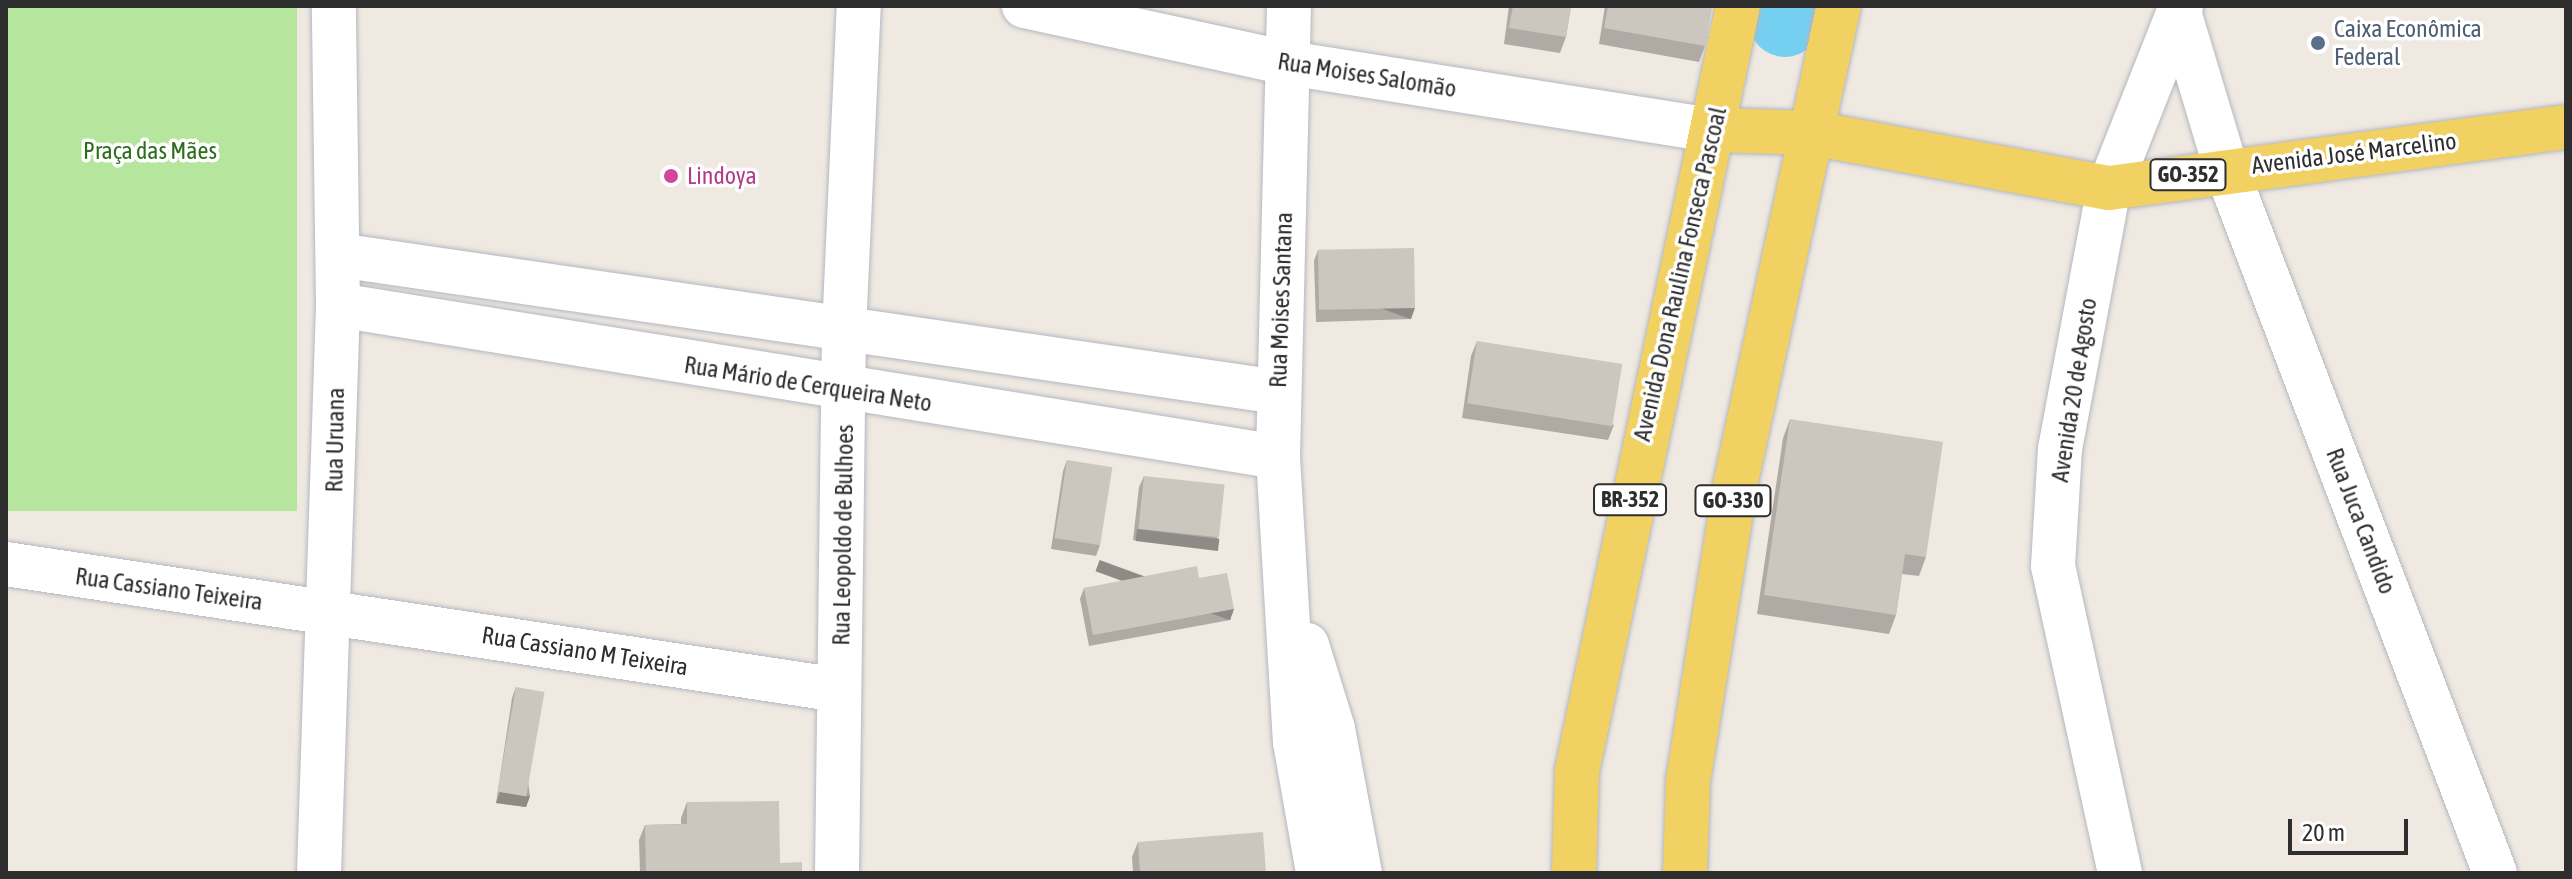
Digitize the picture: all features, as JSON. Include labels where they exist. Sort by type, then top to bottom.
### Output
[{"type":"main road","name":"Avenida Dona Raulina Fonseca Pascoal","points":[[1574,873],[1577,771],[1738,6]]},
{"type":"main road","points":[[1812,133],[1839,6]]},
{"type":"main road","name":"Avenida José Marcelino","points":[[1713,130],[1812,133],[2109,188],[2226,169],[2566,127]]},
{"type":"main road","name":"GO-330","points":[[1685,873],[1688,781],[1736,481],[1812,133]]},
{"type":"street","name":"Rua Uruana","points":[[319,873],[331,613],[338,305],[334,6]]},
{"type":"street","name":"Rua Leopoldo de Bulhoes","points":[[837,873],[846,392],[844,331],[859,6]]},
{"type":"street","name":"Rua Moises Salomão","points":[[1024,6],[1288,63],[1713,130]]},
{"type":"street","name":"Rua Moises Santana","points":[[1289,6],[1278,457],[1290,594],[1295,742],[1318,873]]},
{"type":"street","name":"Avenida 20 de Agosto","points":[[2180,9],[2226,169]]},
{"type":"street","name":"Avenida 20 de Agosto","points":[[2120,873],[2053,566],[2060,449],[2109,188],[2180,9]]},
{"type":"street","name":"Rua Juca Candido","points":[[2226,169],[2495,873]]},
{"type":"street","points":[[338,255],[1278,392]]},
{"type":"street","points":[[514,335],[523,282]]},
{"type":"street","name":"Rua Mário de Cerqueira Neto","points":[[338,305],[846,392],[1278,457]]},
{"type":"street","name":"Rua Cassiano Teixeira","points":[[6,564],[331,613]]},
{"type":"street","name":"Rua Moises Santana","points":[[1290,594],[1333,729],[1360,873]]},
{"type":"street","name":"Rua Cassiano M Teixeira","points":[[331,613],[839,690]]},
{"type":"green space","name":"Praça das Mães","points":[[6,6],[297,6],[297,511],[6,511]]},
{"type":"building","points":[[1513,6],[1571,6],[1566,37],[1509,28]]},
{"type":"building","points":[[1608,6],[1712,6],[1705,46],[1604,28]]},
{"type":"building","points":[[1414,248],[1415,308],[1319,310],[1318,250]]},
{"type":"building","points":[[1477,341],[1622,364],[1612,426],[1467,403]]},
{"type":"building","points":[[1790,419],[1943,442],[1926,557],[1905,554],[1896,615],[1764,595]]},
{"type":"building","points":[[1067,460],[1112,467],[1100,545],[1055,538]]},
{"type":"building","points":[[1144,476],[1225,484],[1219,537],[1138,529]]},
{"type":"building","points":[[1197,566],[1199,578],[1227,573],[1234,609],[1093,635],[1084,588]]},
{"type":"building","points":[[516,687],[545,692],[526,796],[498,791]]},
{"type":"building","points":[[779,801],[780,863],[802,862],[802,873],[646,873],[645,825],[687,824],[687,802]]},
{"type":"building","points":[[1263,832],[1266,873],[1140,873],[1138,842]]},
{"type":"waterway","points":[[1785,21],[1788,6]]},
{"type":"place","name":"Caixa Econômica Federal","points":[[2318,43]]},
{"type":"place","name":"Lindoya","points":[[671,176]]}]
